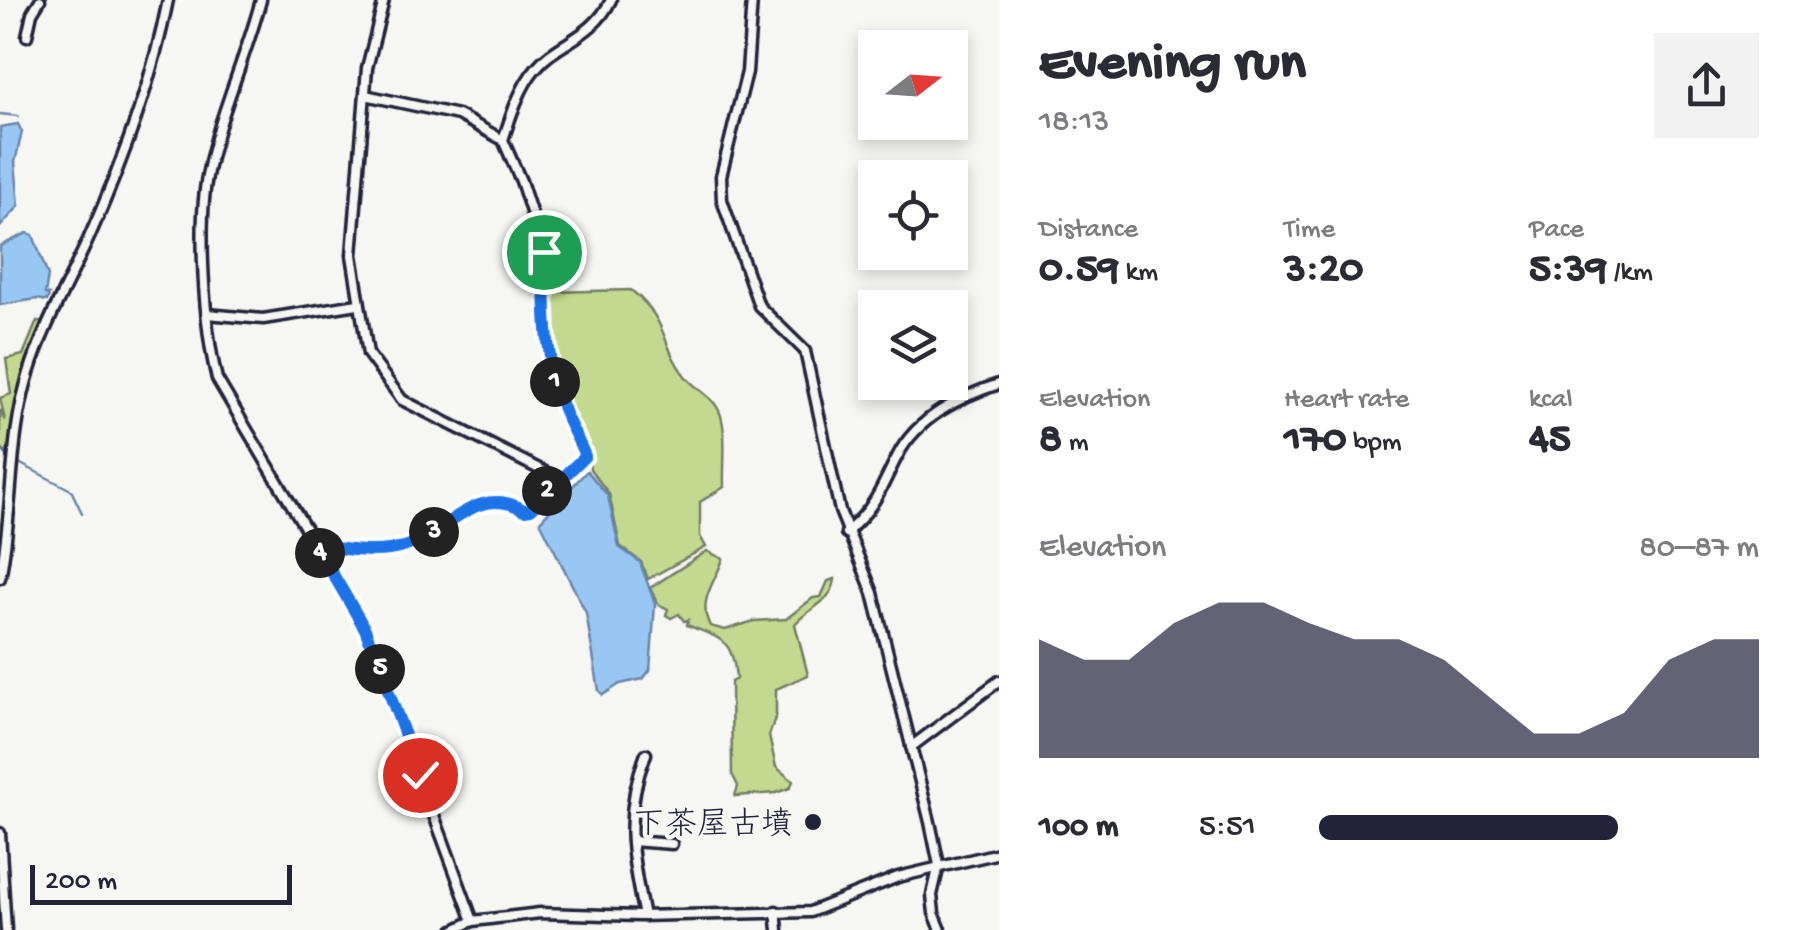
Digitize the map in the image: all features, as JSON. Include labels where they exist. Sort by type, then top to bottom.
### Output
[{"type":"street","points":[[27,36],[32,13],[40,0]]},
{"type":"street","points":[[0,578],[8,485],[30,369],[118,168],[168,0]]},
{"type":"street","points":[[261,0],[208,169],[203,225],[209,346],[217,379],[365,629],[473,922]]},
{"type":"street","points":[[384,0],[371,42],[352,255],[368,354],[402,400],[558,479]]},
{"type":"street","points":[[503,140],[523,89],[537,66],[592,26],[611,0]]},
{"type":"street","points":[[752,0],[747,72],[721,176],[722,200],[759,306],[804,351],[846,533],[873,592],[911,746],[938,865],[932,894],[941,930]]},
{"type":"street","points":[[316,545],[400,548],[476,506],[497,501],[531,509],[585,456],[562,406],[552,369],[547,342],[544,252],[503,140],[458,115],[365,95]]},
{"type":"street","points":[[207,314],[262,319],[358,304]]},
{"type":"street","points":[[846,533],[870,511],[899,452],[916,429],[980,390],[999,384]]},
{"type":"street","points":[[0,479],[8,485]]},
{"type":"street","points":[[911,746],[998,684]]},
{"type":"street","points":[[640,930],[632,800],[646,754]]},
{"type":"street","points":[[0,834],[6,930]]},
{"type":"street","points":[[632,840],[672,844]]},
{"type":"street","points":[[454,930],[473,922],[540,913],[641,916],[810,912],[938,865],[999,852]]},
{"type":"street","points":[[776,911],[778,930]]},
{"type":"green space","points":[[631,290],[652,312],[685,376],[715,404],[724,433],[724,487],[700,502],[700,536],[706,547],[648,579],[641,562],[620,546],[609,494],[590,469],[589,455],[564,406],[556,367],[550,292]]},
{"type":"green space","points":[[37,321],[46,325],[21,387],[10,456],[0,448],[0,410],[5,421],[0,398],[11,394],[6,359],[23,355]]},
{"type":"green space","points":[[707,551],[723,559],[706,600],[706,617],[710,626],[725,630],[754,621],[786,619],[813,598],[821,597],[828,581],[835,579],[825,599],[795,624],[808,675],[776,689],[776,715],[769,736],[776,767],[793,781],[790,788],[776,793],[735,796],[738,786],[732,774],[731,682],[736,679],[732,655],[723,642],[687,625],[688,620],[684,621],[679,614],[671,618],[666,615],[668,609],[658,604],[650,588]]},
{"type":"water","points":[[18,124],[22,132],[15,162],[19,206],[0,227],[0,127]]},
{"type":"water","points":[[27,233],[33,235],[48,276],[47,301],[0,305],[0,246]]},
{"type":"water","points":[[587,471],[608,496],[619,547],[640,562],[655,604],[650,670],[643,679],[620,684],[603,695],[599,691],[586,613],[540,521]]},
{"type":"waterway","points":[[0,114],[18,116]]},
{"type":"waterway","points":[[0,449],[9,457]]},
{"type":"waterway","points":[[15,461],[71,490],[82,513]]},
{"type":"place","name":"下茶屋古墳","points":[[813,822]]},
{"type":"route","points":[[420,775],[365,629],[316,545],[400,548],[476,506],[497,501],[531,509],[585,456],[562,406],[552,369],[547,342],[544,252]]}]
